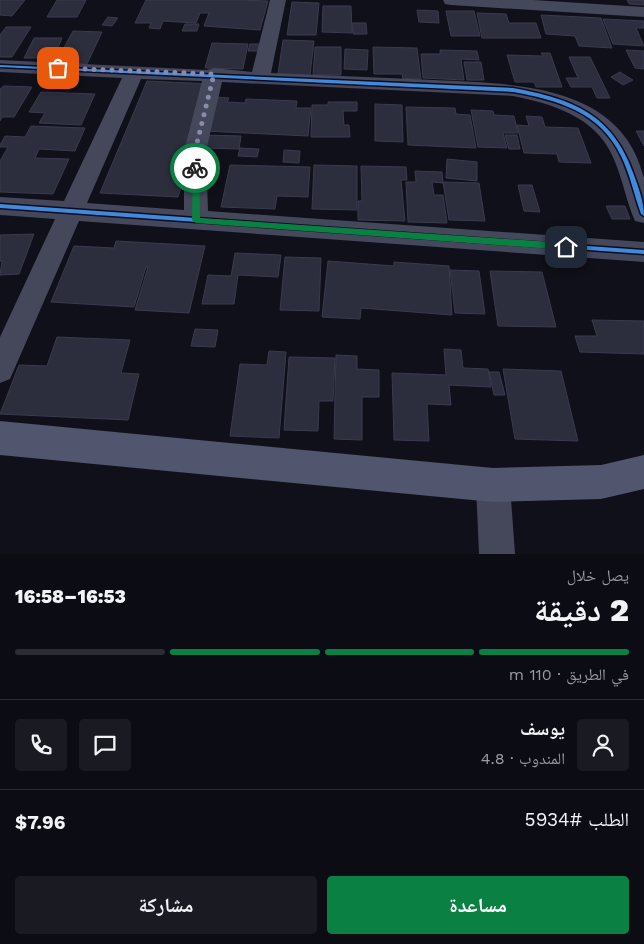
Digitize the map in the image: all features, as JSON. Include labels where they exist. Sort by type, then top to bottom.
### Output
[{"type":"main road","points":[[0,438],[493,485],[601,482],[644,472]]},
{"type":"street","points":[[260,77],[278,0]]},
{"type":"street","points":[[451,0],[644,12]]},
{"type":"street","points":[[0,66],[214,74],[513,90],[560,100],[590,115],[614,138],[621,150],[644,214]]},
{"type":"street","points":[[0,369],[134,72]]},
{"type":"street","points":[[196,220],[195,151],[214,74]]},
{"type":"street","points":[[0,206],[644,252]]},
{"type":"street","points":[[493,485],[497,554]]},
{"type":"building","points":[[0,0],[25,0],[12,16],[0,15]]},
{"type":"building","points":[[57,0],[86,0],[77,17],[47,17]]},
{"type":"building","points":[[146,0],[268,1],[260,30],[204,26],[209,13],[200,13],[196,23],[163,21],[160,29],[149,28],[151,23],[135,23]]},
{"type":"building","points":[[627,0],[644,0],[644,5],[629,4]]},
{"type":"building","points":[[292,2],[319,3],[316,35],[287,35]]},
{"type":"building","points":[[323,6],[351,6],[352,33],[322,32]]},
{"type":"building","points":[[417,10],[438,11],[439,23],[419,22]]},
{"type":"building","points":[[446,11],[474,11],[480,36],[451,36]]},
{"type":"building","points":[[477,13],[506,14],[509,23],[536,23],[541,38],[482,38]]},
{"type":"building","points":[[541,15],[601,18],[612,48],[579,46],[575,36],[546,34]]},
{"type":"building","points":[[108,17],[118,18],[112,26],[102,25]]},
{"type":"building","points":[[603,19],[644,21],[644,28],[636,28],[644,46],[613,44]]},
{"type":"building","points":[[352,23],[366,23],[367,34],[353,34]]},
{"type":"building","points":[[185,24],[199,24],[197,31],[182,31]]},
{"type":"building","points":[[6,27],[31,27],[12,57],[0,57],[0,35]]},
{"type":"building","points":[[73,31],[102,32],[87,64],[72,63],[77,54],[61,53]]},
{"type":"building","points":[[34,38],[62,38],[54,58],[24,58]]},
{"type":"building","points":[[283,40],[314,41],[310,75],[278,74]]},
{"type":"building","points":[[212,43],[248,44],[243,69],[205,68]]},
{"type":"building","points":[[250,44],[261,44],[260,51],[248,51]]},
{"type":"building","points":[[315,47],[341,47],[341,75],[313,75]]},
{"type":"building","points":[[373,47],[417,48],[421,79],[403,79],[402,74],[374,74]]},
{"type":"building","points":[[345,49],[368,50],[367,70],[344,69]]},
{"type":"building","points":[[440,50],[477,51],[479,60],[461,59],[464,80],[423,78],[421,54],[440,54]]},
{"type":"building","points":[[626,50],[644,51],[644,69],[635,68]]},
{"type":"building","points":[[541,53],[550,53],[562,87],[536,87],[534,82],[515,82],[507,55],[543,56]]},
{"type":"building","points":[[569,57],[590,57],[610,98],[597,98],[592,87],[571,87],[566,78],[578,78]]},
{"type":"building","points":[[464,62],[481,62],[484,80],[467,80]]},
{"type":"building","points":[[620,72],[633,80],[623,85],[611,77]]},
{"type":"building","points":[[147,81],[212,84],[178,197],[100,193]]},
{"type":"building","points":[[4,86],[32,87],[14,117],[2,117],[0,121],[0,89]]},
{"type":"building","points":[[41,92],[95,94],[81,125],[39,123],[45,113],[29,112]]},
{"type":"building","points":[[215,97],[229,98],[227,102],[245,103],[246,99],[297,101],[296,108],[311,108],[308,136],[204,131]]},
{"type":"building","points":[[328,102],[357,102],[357,111],[343,111],[344,125],[349,125],[350,137],[311,137],[312,105],[328,105]]},
{"type":"building","points":[[375,104],[402,105],[403,142],[375,141]]},
{"type":"building","points":[[406,107],[455,108],[456,114],[470,115],[476,148],[408,145]]},
{"type":"building","points":[[471,110],[493,111],[494,115],[514,116],[518,133],[503,133],[507,148],[478,147]]},
{"type":"building","points":[[526,116],[542,117],[545,127],[578,128],[591,163],[559,162],[557,154],[524,153],[517,125],[529,126]]},
{"type":"building","points":[[31,126],[85,128],[75,151],[39,149],[35,158],[69,159],[53,194],[0,192],[0,161],[8,147],[0,147],[0,145],[5,136],[25,137]]},
{"type":"building","points":[[636,131],[644,131],[644,146]]},
{"type":"building","points":[[205,135],[241,136],[239,149],[202,148]]},
{"type":"building","points":[[505,135],[517,135],[520,149],[509,149]]},
{"type":"building","points":[[240,148],[259,149],[257,157],[238,156]]},
{"type":"building","points":[[284,150],[300,151],[299,163],[283,162]]},
{"type":"building","points":[[447,159],[477,162],[477,181],[446,178]]},
{"type":"building","points":[[230,165],[310,167],[308,197],[277,196],[275,209],[221,207]]},
{"type":"building","points":[[314,165],[357,166],[357,210],[312,209]]},
{"type":"building","points":[[361,166],[406,167],[407,180],[401,180],[405,221],[358,220],[358,201],[362,201]]},
{"type":"building","points":[[415,171],[442,172],[443,183],[432,182],[434,195],[443,195],[447,223],[408,222],[406,182],[416,182]]},
{"type":"building","points":[[443,182],[479,183],[485,221],[449,220]]},
{"type":"building","points":[[518,185],[532,185],[540,212],[524,211]]},
{"type":"building","points":[[606,206],[625,206],[630,219],[612,219]]},
{"type":"building","points":[[34,234],[19,274],[0,275],[2,261],[0,261],[0,235]]},
{"type":"building","points":[[116,241],[205,246],[189,313],[135,310],[148,267],[146,267],[134,307],[51,302],[74,246],[114,248]]},
{"type":"building","points":[[235,253],[281,255],[278,277],[238,275],[234,304],[202,304],[208,275],[231,276]]},
{"type":"building","points":[[285,257],[321,258],[319,311],[280,310]]},
{"type":"building","points":[[328,261],[394,266],[394,262],[449,266],[452,315],[361,308],[360,319],[322,317]]},
{"type":"building","points":[[450,270],[479,271],[485,314],[455,313]]},
{"type":"building","points":[[490,271],[542,272],[556,327],[498,326]]},
{"type":"building","points":[[592,320],[644,321],[644,354],[580,352],[575,336],[597,336]]},
{"type":"building","points":[[195,329],[218,330],[215,347],[191,346]]},
{"type":"building","points":[[57,337],[130,340],[121,373],[139,374],[128,420],[0,414],[19,365],[47,366]]},
{"type":"building","points":[[444,349],[461,350],[463,368],[488,369],[491,387],[449,385],[451,405],[427,404],[429,441],[394,440],[392,373],[446,375]]},
{"type":"building","points":[[269,351],[286,352],[279,438],[230,436],[240,364],[267,365]]},
{"type":"building","points":[[336,355],[357,356],[357,369],[379,370],[379,397],[362,397],[362,440],[334,439]]},
{"type":"building","points":[[289,357],[335,358],[333,401],[319,401],[318,431],[284,430]]},
{"type":"building","points":[[503,369],[561,371],[578,441],[515,439]]},
{"type":"building","points":[[489,372],[499,372],[505,395],[494,395]]},
{"type":"cycle path","points":[[0,66],[513,90],[544,96],[588,114],[611,135],[627,164],[644,214]]},
{"type":"cycle path","points":[[0,206],[644,252]]},
{"type":"way so far","points":[[58,68],[214,74],[195,151],[195,168]]},
{"type":"route","points":[[195,168],[196,220],[566,247]]}]
